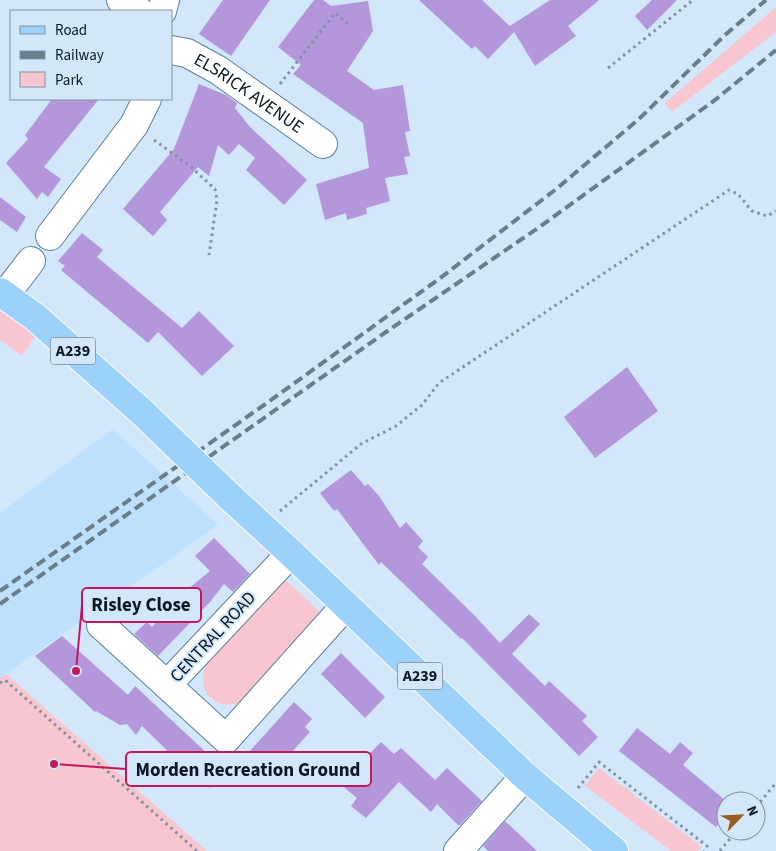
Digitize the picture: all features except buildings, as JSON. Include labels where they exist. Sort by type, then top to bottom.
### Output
[{"type":"main road","name":"A239","points":[[3,294],[42,324],[143,413],[525,776],[614,851]]},
{"type":"street","points":[[121,0],[137,10]]},
{"type":"street","name":"ELSRICK AVENUE","points":[[172,50],[187,53],[218,70],[323,144]]},
{"type":"street","points":[[50,236],[134,125],[146,100]]},
{"type":"street","points":[[3,294],[31,261]]},
{"type":"street","name":"CENTRAL ROAD","points":[[291,553],[167,685],[226,739],[346,606]]},
{"type":"street","points":[[101,625],[167,685]]},
{"type":"street","points":[[458,851],[525,776]]},
{"type":"path","points":[[608,68],[692,0]]},
{"type":"path","points":[[265,103],[335,13],[348,24]]},
{"type":"path","points":[[134,125],[190,166],[215,189],[217,200],[209,255]]},
{"type":"path","points":[[262,526],[361,444],[396,426],[422,405],[439,382],[729,190],[738,194],[752,211],[766,216],[776,211]]},
{"type":"path","points":[[0,683],[4,680],[197,851]]},
{"type":"path","points":[[561,807],[599,762],[708,846],[704,851]]},
{"type":"path","points":[[766,795],[776,783]]},
{"type":"path","points":[[720,851],[728,841]]},
{"type":"shaded area","points":[[113,429],[218,525],[0,678],[0,513]]},
{"type":"green space","points":[[776,7],[776,32],[672,112],[665,103]]},
{"type":"green space","points":[[0,303],[39,330],[22,356],[0,340]]},
{"type":"green space","points":[[285,579],[320,612],[245,700],[225,705],[210,698],[205,691],[203,683],[203,673],[207,662]]},
{"type":"green space","points":[[6,674],[207,851],[0,851],[0,678]]},
{"type":"green space","points":[[599,768],[702,847],[698,851],[671,851],[585,786]]},
{"type":"railway","points":[[0,591],[439,279],[555,190],[639,119],[725,35],[766,0]]},
{"type":"railway","points":[[0,604],[386,332],[538,228],[715,100],[776,50]]},
{"type":"place","name":"Risley Close","points":[[76,671]]},
{"type":"place","name":"Morden Recreation Ground","points":[[54,764]]}]
